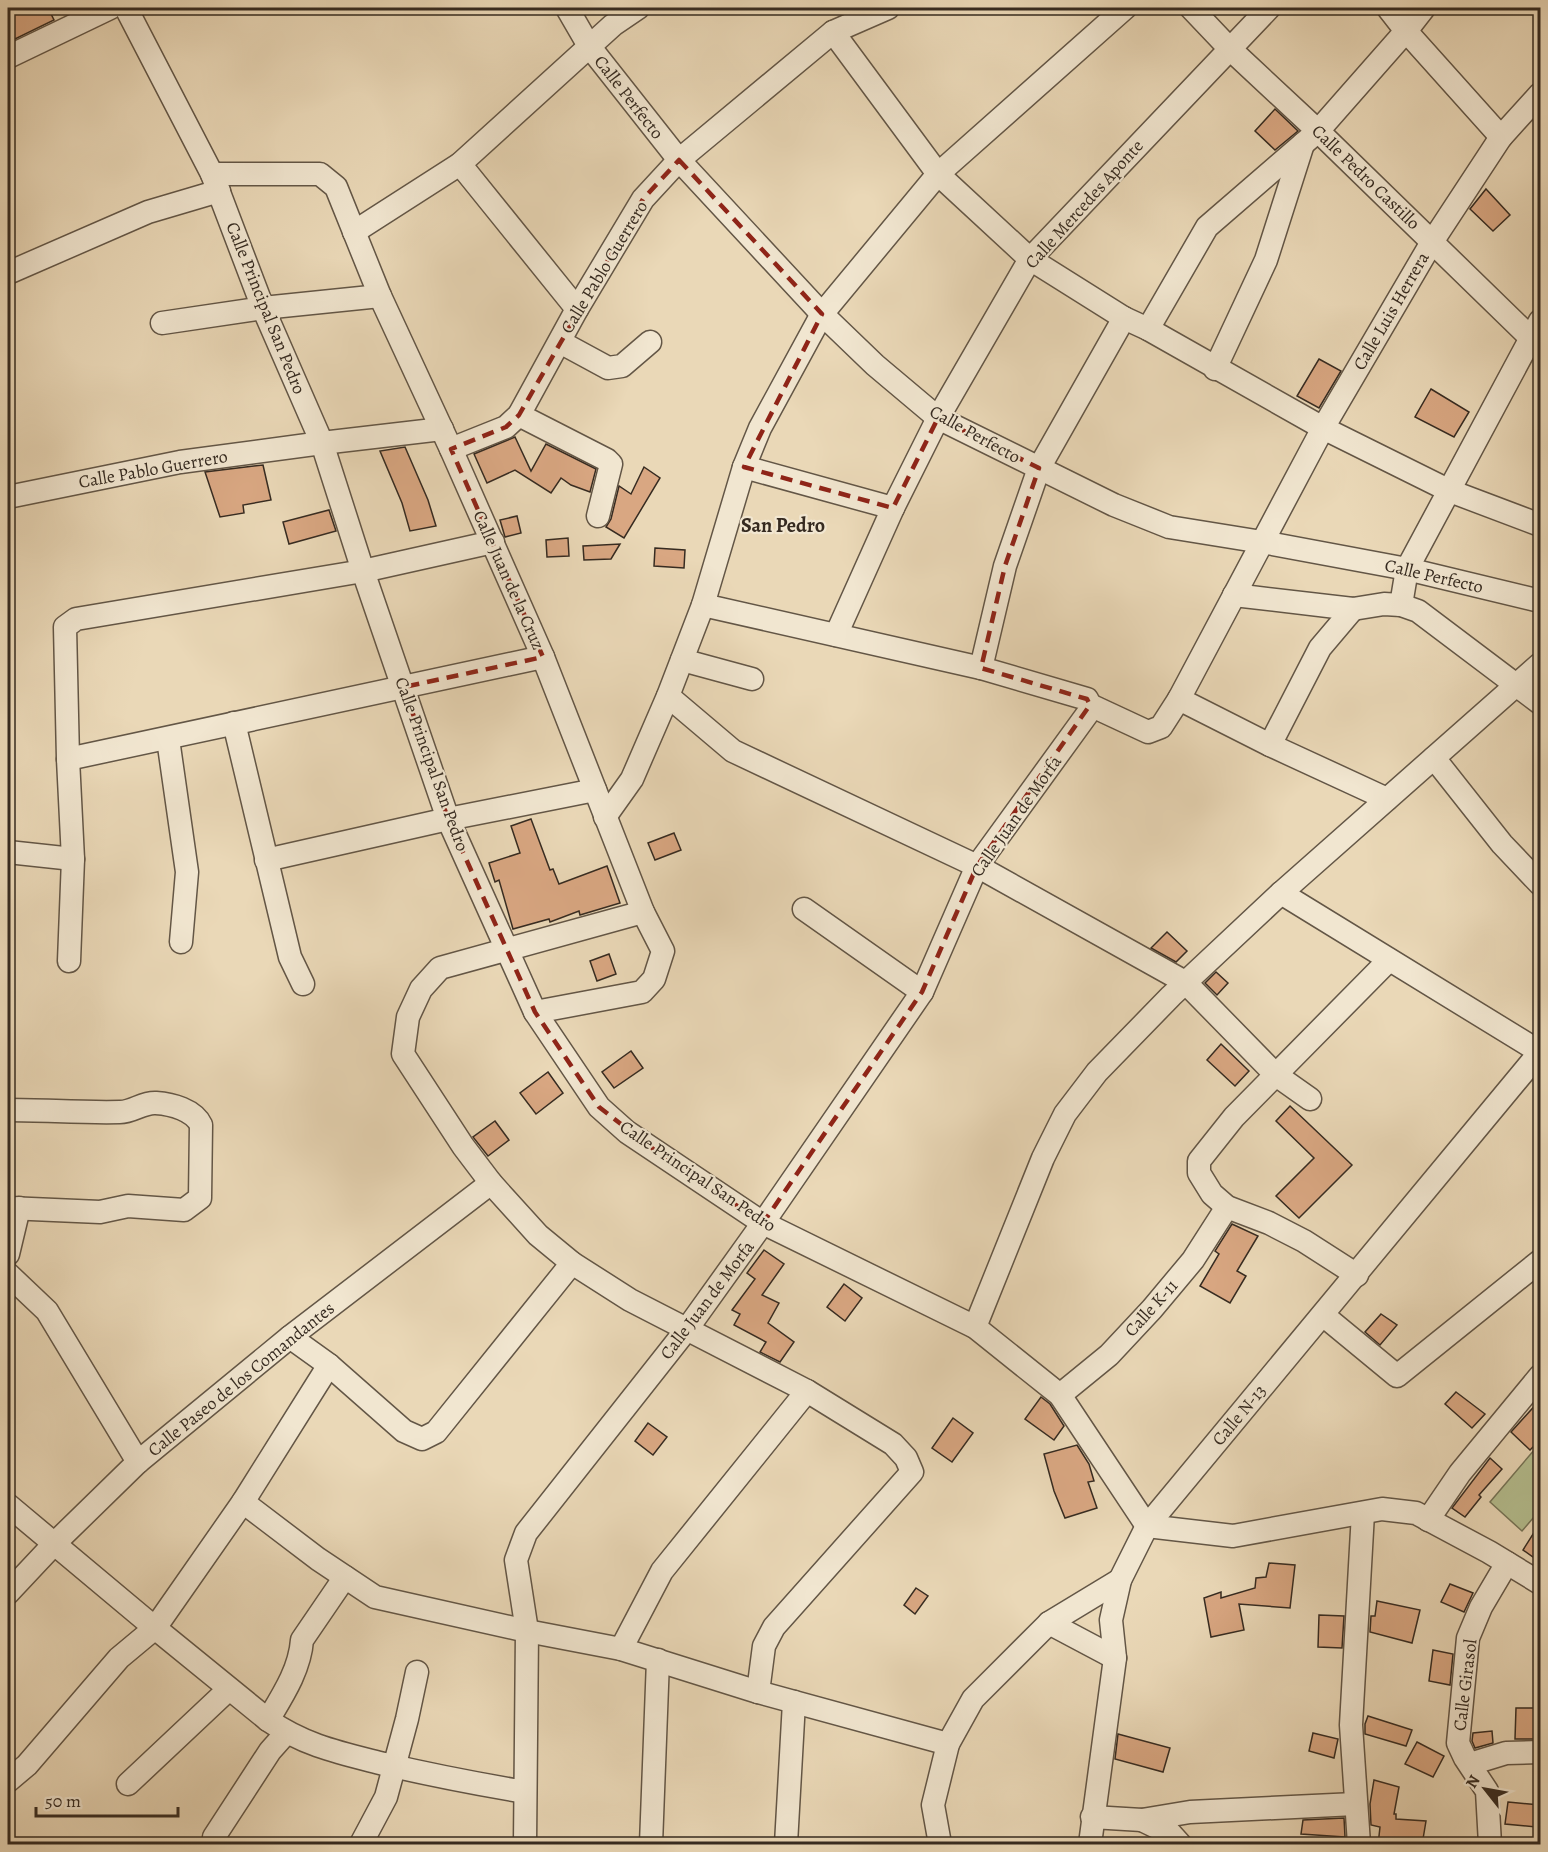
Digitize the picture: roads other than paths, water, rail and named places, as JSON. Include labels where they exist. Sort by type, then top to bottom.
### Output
[{"type":"street","points":[[8,57],[110,8]]},
{"type":"street","name":"Calle Principal San Pedro","points":[[126,8],[216,183],[263,308],[322,442],[363,571],[448,819],[535,1012],[599,1107],[627,1132],[763,1223],[975,1327],[1060,1395],[1147,1526]]},
{"type":"street","name":"Calle Perfecto","points":[[567,8],[589,46],[679,160],[822,314],[874,365],[938,418],[1114,505],[1169,527],[1407,569],[1540,601]]},
{"type":"street","points":[[354,232],[460,164],[589,46],[613,25],[638,8]]},
{"type":"street","name":"Calle Pablo Guerrero","points":[[8,497],[180,462],[322,442],[447,439],[506,427],[519,415],[577,309],[643,199],[679,160],[833,32],[888,8]]},
{"type":"street","points":[[605,817],[632,779],[668,696],[703,605],[744,466],[760,428],[822,314],[938,174],[1125,8]]},
{"type":"street","name":"Calle Pedro Castillo","points":[[1191,8],[1311,138],[1537,336]]},
{"type":"street","name":"Calle Mercedes Aponte","points":[[836,635],[893,508],[938,418],[1030,259],[1269,8]]},
{"type":"street","points":[[1388,8],[1406,32],[1501,137]]},
{"type":"street","points":[[1148,329],[1207,227],[1311,138],[1406,32],[1424,8]]},
{"type":"street","points":[[833,32],[938,174],[1030,259],[1124,318],[1148,329],[1215,369],[1323,428],[1450,491],[1540,525]]},
{"type":"street","name":"Calle Luis Herrera","points":[[703,605],[981,668],[1089,702],[1148,732],[1161,727],[1179,699],[1323,428],[1432,242],[1501,137],[1540,94]]},
{"type":"street","points":[[1215,369],[1266,260],[1311,138]]},
{"type":"street","points":[[460,164],[577,309]]},
{"type":"street","name":"Calle Juan de la Cruz","points":[[8,273],[216,183],[320,174],[336,187],[380,296],[447,439],[543,657],[643,912],[663,951],[654,979],[642,992],[535,1012]]},
{"type":"street","points":[[162,323],[263,308],[380,296]]},
{"type":"street","points":[[981,668],[1005,566],[1039,468],[1124,318]]},
{"type":"street","points":[[1401,605],[1407,569],[1537,336]]},
{"type":"street","points":[[560,342],[608,368],[622,366],[650,342]]},
{"type":"street","points":[[519,415],[607,460],[611,465],[598,516]]},
{"type":"street","points":[[744,466],[893,508]]},
{"type":"street","points":[[69,961],[73,859],[65,627],[76,619],[363,571],[493,543]]},
{"type":"street","points":[[1234,595],[1353,609],[1384,604],[1401,605],[1418,611],[1540,704]]},
{"type":"street","points":[[1270,745],[1320,648],[1353,609]]},
{"type":"street","points":[[68,759],[543,657]]},
{"type":"street","points":[[682,660],[752,679]]},
{"type":"street","points":[[975,1327],[1043,1158],[1065,1114],[1097,1072],[1185,982],[1281,893],[1540,664]]},
{"type":"street","points":[[668,696],[733,751],[977,866],[1185,982],[1276,1075],[1310,1099]]},
{"type":"street","points":[[1179,699],[1270,745],[1387,799]]},
{"type":"street","name":"Calle Juan de Morfa","points":[[525,1845],[527,1631],[516,1560],[526,1533],[687,1329],[922,992],[977,866],[1088,713],[1089,702]]},
{"type":"street","points":[[234,723],[290,957],[303,984]]},
{"type":"street","points":[[168,739],[187,872],[181,942]]},
{"type":"street","points":[[1434,758],[1502,844],[1540,884]]},
{"type":"street","points":[[266,860],[448,819],[595,790]]},
{"type":"street","points":[[8,852],[73,859]]},
{"type":"street","points":[[1281,893],[1540,1052]]},
{"type":"street","points":[[804,909],[922,992]]},
{"type":"street","points":[[643,912],[440,968],[421,989],[408,1017],[402,1054],[463,1146],[491,1183],[538,1235],[572,1263],[630,1300],[807,1391],[893,1444],[906,1458],[912,1472],[774,1626],[764,1646],[758,1692]]},
{"type":"street","points":[[1357,1275],[1327,1254],[1295,1236],[1227,1207],[1212,1194],[1199,1173],[1199,1161],[1234,1117],[1389,960]]},
{"type":"street","name":"Calle N-13","points":[[1090,1845],[1115,1658],[1111,1620],[1120,1580],[1147,1526],[1540,1052]]},
{"type":"street","points":[[8,1110],[124,1112],[154,1103],[174,1106],[190,1113],[198,1118],[201,1125],[200,1198],[184,1210],[128,1206],[100,1212],[14,1208],[8,1254]]},
{"type":"street","name":"Calle Paseo de los Comandantes","points":[[8,1593],[54,1544],[138,1462],[290,1337],[491,1183]]},
{"type":"street","name":"Calle K-11","points":[[1060,1395],[1108,1355],[1152,1309],[1193,1260],[1227,1207]]},
{"type":"street","points":[[1323,1315],[1397,1376],[1540,1261]]},
{"type":"street","points":[[290,1337],[329,1365],[404,1431],[422,1439],[436,1432],[572,1263]]},
{"type":"street","points":[[8,1274],[47,1311],[138,1462]]},
{"type":"street","points":[[8,1781],[27,1765],[119,1658],[155,1628],[243,1502],[329,1365]]},
{"type":"street","points":[[1428,1520],[1461,1473],[1540,1376]]},
{"type":"street","points":[[621,1649],[662,1571],[807,1391]]},
{"type":"street","points":[[243,1502],[375,1597],[527,1631],[621,1649],[758,1692],[948,1744]]},
{"type":"street","points":[[8,1505],[229,1689],[277,1726],[321,1748],[438,1777],[525,1792]]},
{"type":"street","points":[[1147,1526],[1233,1536],[1382,1509],[1416,1514],[1540,1583]]},
{"type":"street","points":[[1359,1845],[1351,1725],[1363,1513]]},
{"type":"street","name":"Calle Girasol","points":[[1490,1845],[1487,1791],[1458,1743],[1468,1638],[1481,1607],[1507,1563]]},
{"type":"street","points":[[214,1837],[270,1751],[288,1686],[301,1651],[302,1640],[345,1577]]},
{"type":"street","points":[[940,1845],[933,1805],[948,1744],[973,1699],[1049,1623],[1120,1580]]},
{"type":"street","points":[[1049,1623],[1115,1658]]},
{"type":"street","points":[[651,1845],[658,1660]]},
{"type":"street","points":[[361,1845],[386,1797],[417,1672]]},
{"type":"street","points":[[128,1784],[229,1689]]},
{"type":"street","points":[[786,1845],[794,1702]]},
{"type":"street","points":[[1470,1764],[1506,1753],[1540,1752]]},
{"type":"street","points":[[1092,1817],[1142,1820],[1190,1812],[1355,1804]]},
{"type":"street","points":[[1142,1820],[1171,1834],[1180,1845]]},
{"type":"district","name":"San Pedro","points":[[783,525]]}]
